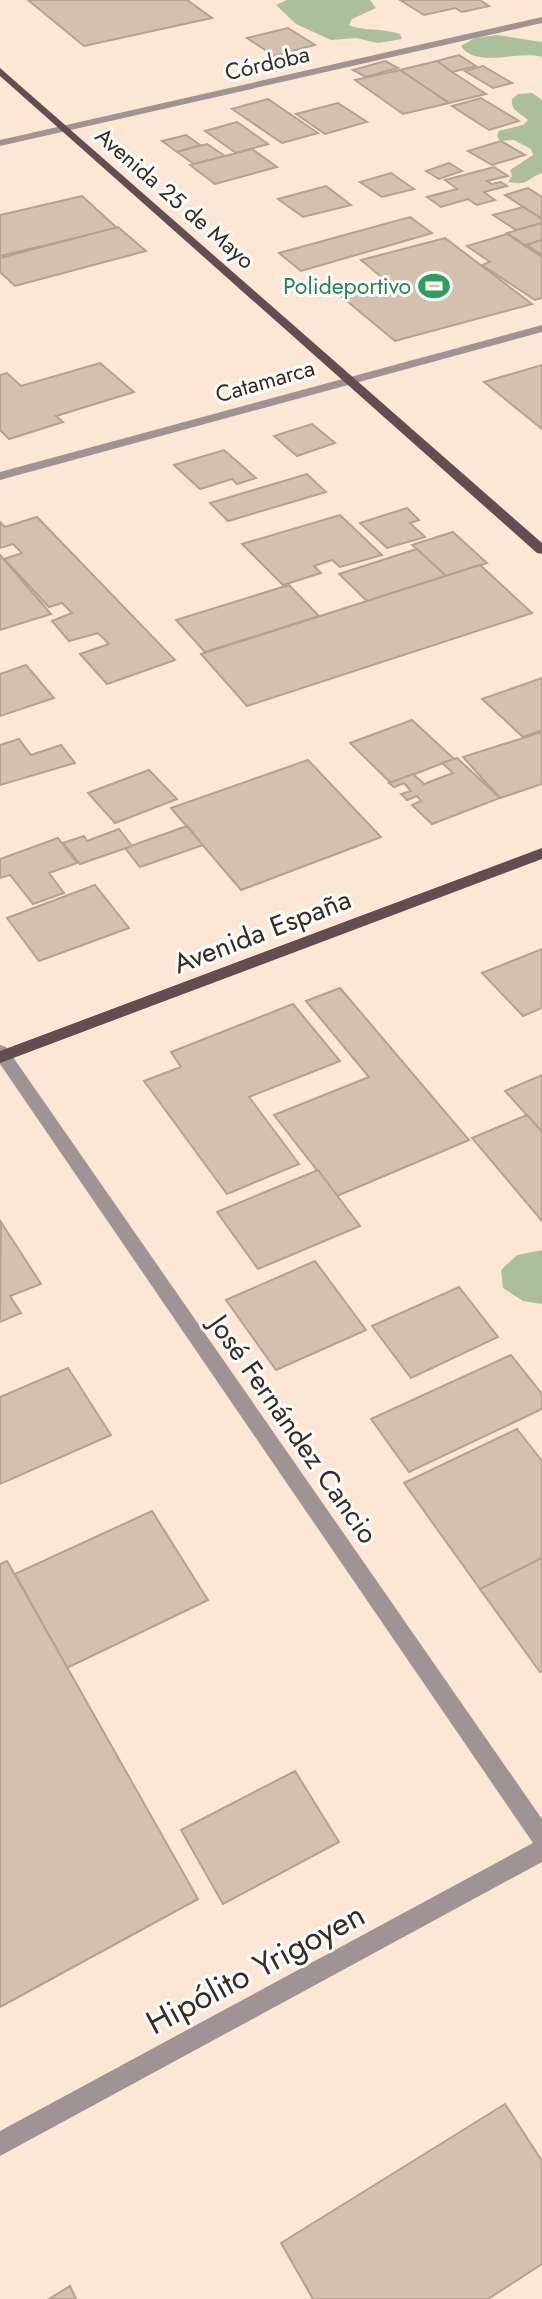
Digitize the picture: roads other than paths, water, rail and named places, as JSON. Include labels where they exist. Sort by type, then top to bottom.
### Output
[{"type":"main road","name":"Avenida 25 de Mayo","points":[[0,71],[542,550]]},
{"type":"main road","name":"Avenida España","points":[[1,1055],[542,853]]},
{"type":"street","name":"Córdoba","points":[[0,143],[542,20]]},
{"type":"street","name":"Catamarca","points":[[0,476],[542,328]]},
{"type":"street","name":"José Fernández Cancio","points":[[1,1055],[542,1838]]},
{"type":"street","name":"Hipólito Yrigoyen","points":[[0,2144],[542,1850]]},
{"type":"place","name":"Polideportivo","points":[[434,286]]}]
